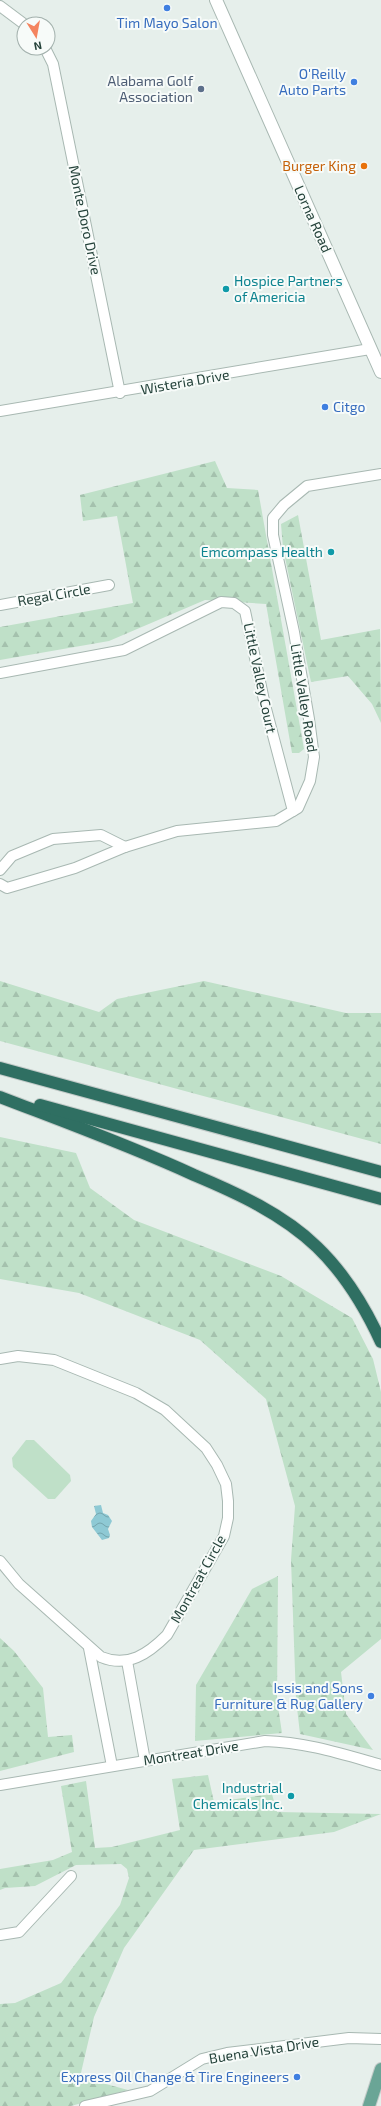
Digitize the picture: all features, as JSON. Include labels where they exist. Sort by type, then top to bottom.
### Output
[{"type":"highway","points":[[0,1068],[381,1172]]},
{"type":"highway","points":[[0,1095],[381,1199]]},
{"type":"highway","points":[[0,1095],[161,1160],[230,1190],[280,1218],[316,1246],[346,1279],[365,1310],[381,1342]]},
{"type":"main road","points":[[368,2106],[381,2069]]},
{"type":"street","name":"Lorna Road","points":[[216,0],[381,372]]},
{"type":"street","points":[[0,6],[16,18]]},
{"type":"street","name":"Monte Doro Drive","points":[[49,56],[53,64],[120,393]]},
{"type":"street","name":"Wisteria Drive","points":[[0,411],[120,393],[370,349]]},
{"type":"street","name":"Little Valley Road","points":[[0,884],[7,888],[75,868],[126,847],[177,832],[276,821],[298,808],[310,781],[314,757],[310,719],[294,632],[273,535],[273,518],[284,505],[307,486],[381,474]]},
{"type":"street","name":"Regal Circle","points":[[0,605],[109,585]]},
{"type":"street","name":"Little Valley Court","points":[[0,673],[124,650],[221,602],[234,603],[245,611],[250,626],[265,705],[293,811]]},
{"type":"street","points":[[0,870],[12,856],[52,839],[101,835],[126,847]]},
{"type":"street","name":"Montreat Circle","points":[[0,1360],[18,1356],[54,1360],[136,1393],[166,1410],[206,1448],[226,1484],[228,1518],[224,1536],[167,1635],[155,1647],[127,1661]]},
{"type":"street","points":[[0,1561],[20,1584],[89,1648],[101,1657],[114,1662],[127,1661],[145,1761]]},
{"type":"street","points":[[89,1648],[112,1766]]},
{"type":"street","name":"Montreat Drive","points":[[0,1785],[265,1741],[294,1742],[315,1746],[381,1765]]},
{"type":"street","points":[[0,1935],[19,1932],[71,1876]]},
{"type":"street","name":"Buena Vista Drive","points":[[85,2106],[150,2091],[202,2059],[227,2053],[349,2038],[381,2039]]},
{"type":"green space","points":[[215,461],[227,488],[258,490],[304,749],[299,753],[292,753],[266,604],[205,600],[109,641],[0,660],[0,627],[133,603],[117,516],[83,521],[80,495]]},
{"type":"green space","points":[[298,515],[321,640],[380,629],[381,723],[372,704],[348,676],[311,682],[283,548],[281,524]]},
{"type":"green space","points":[[0,981],[99,1012],[117,999],[204,981],[346,1013],[381,1013],[381,1144],[0,1041]]},
{"type":"green space","points":[[0,1137],[76,1153],[90,1188],[134,1220],[281,1276],[352,1318],[373,1359],[381,1392],[381,1639],[341,1672],[346,1714],[373,1750],[300,1734],[296,1699],[291,1560],[295,1506],[266,1399],[200,1340],[79,1293],[0,1279]]},
{"type":"green space","points":[[26,1440],[34,1440],[70,1475],[71,1481],[55,1499],[48,1499],[13,1467],[12,1458]]},
{"type":"green space","points":[[278,1576],[277,1700],[282,1733],[195,1741],[196,1685],[252,1589]]},
{"type":"green space","points":[[0,1638],[14,1651],[43,1688],[48,1737],[72,1735],[74,1752],[0,1771]]},
{"type":"green space","points":[[208,1775],[214,1802],[272,1794],[277,1812],[381,1814],[334,1832],[194,1850],[124,1948],[94,2017],[80,2077],[128,2090],[71,2106],[0,2106],[0,2004],[15,2003],[61,1983],[120,1905],[129,1878],[127,1869],[121,1864],[76,1865],[35,1886],[5,1888],[0,1890],[0,1869],[53,1860],[72,1852],[61,1786],[86,1781],[95,1848],[112,1847],[180,1830],[172,1779]]},
{"type":"water","points":[[101,1505],[103,1513],[108,1515],[112,1521],[108,1529],[110,1535],[109,1538],[102,1540],[92,1527],[91,1521],[96,1514],[94,1506]]},
{"type":"place","name":"Tim Mayo Salon","points":[[167,8]]},
{"type":"place","name":"O'Reilly Auto Parts","points":[[354,82]]},
{"type":"place","name":"Alabama Golf Association","points":[[201,89]]},
{"type":"place","name":"Burger King","points":[[364,166]]},
{"type":"place","name":"Hospice Partners of Americia","points":[[226,289]]},
{"type":"place","name":"Citgo","points":[[325,407]]},
{"type":"place","name":"Emcompass Health","points":[[331,552]]},
{"type":"place","name":"Issis and Sons Furniture & Rug Gallery","points":[[371,1696]]},
{"type":"place","name":"Industrial Chemicals Inc.","points":[[291,1796]]},
{"type":"place","name":"Express Oil Change & Tire Engineers","points":[[297,2077]]}]
